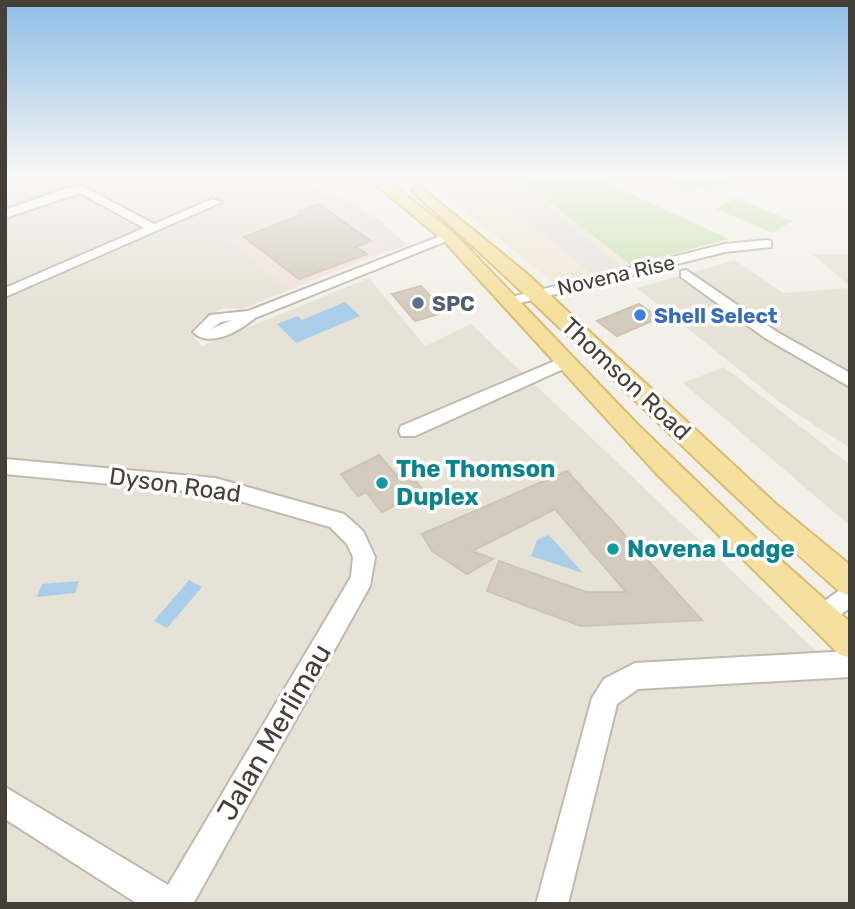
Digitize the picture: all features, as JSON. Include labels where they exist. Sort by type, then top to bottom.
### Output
[{"type":"main road","name":"Thomson Road","points":[[430,220],[729,530],[850,643]]},
{"type":"main road","name":"Thomson Road","points":[[456,220],[537,293],[768,513],[850,583]]},
{"type":"main road","points":[[527,323],[555,313]]},
{"type":"street","points":[[139,220],[154,229]]},
{"type":"street","points":[[5,293],[174,220]]},
{"type":"street","points":[[250,314],[448,238]]},
{"type":"street","name":"Novena Rise","points":[[508,302],[725,248],[766,244]]},
{"type":"street","points":[[686,274],[771,335],[850,381]]},
{"type":"street","name":"Thomson Road","points":[[408,431],[564,362]]},
{"type":"street","name":"Dyson Road","points":[[5,466],[215,486],[337,520],[355,538],[364,557]]},
{"type":"street","name":"Jalan Merlimau","points":[[175,904],[362,579],[364,557]]},
{"type":"street","points":[[821,617],[850,594]]},
{"type":"street","points":[[551,904],[605,698],[613,688],[635,676],[850,664]]},
{"type":"street","points":[[5,802],[168,904]]},
{"type":"shaded area","points":[[5,220],[268,220],[228,240],[289,290],[242,309],[225,308],[203,317],[190,332],[202,346],[369,278],[425,346],[471,324],[850,683],[850,904],[5,904]]},
{"type":"shaded area","points":[[267,220],[360,220],[389,250],[289,290],[227,240]]},
{"type":"shaded area","points":[[348,220],[380,220],[407,245],[388,251]]},
{"type":"shaded area","points":[[476,220],[574,220],[631,265],[555,284]]},
{"type":"shaded area","points":[[525,220],[566,220],[621,266],[592,274]]},
{"type":"shaded area","points":[[812,254],[850,254],[850,286]]},
{"type":"shaded area","points":[[735,260],[783,293],[850,288],[850,448],[782,404],[637,288]]},
{"type":"shaded area","points":[[724,367],[850,465],[850,526],[683,383]]},
{"type":"green space","points":[[573,220],[688,220],[729,239],[631,265]]},
{"type":"green space","points":[[743,220],[792,221],[773,233]]},
{"type":"water","points":[[345,302],[360,316],[296,343],[277,324],[298,316],[302,320]]},
{"type":"water","points":[[549,535],[583,573],[531,556],[537,540]]},
{"type":"water","points":[[189,580],[202,587],[167,628],[154,621]]},
{"type":"water","points":[[79,581],[75,593],[37,597],[42,584]]},
{"type":"building","points":[[287,220],[342,220],[371,241],[356,247],[367,254],[299,279],[244,237]]},
{"type":"building","name":"SPC","points":[[421,286],[445,312],[415,321],[392,294]]},
{"type":"building","points":[[639,304],[659,318],[617,336],[597,321]]},
{"type":"building","name":"The Thomson Duplex","points":[[379,455],[396,475],[406,470],[423,490],[382,512],[366,492],[358,496],[341,474]]},
{"type":"building","name":"Novena Lodge","points":[[567,471],[702,620],[581,626],[487,591],[499,561],[586,592],[626,592],[555,509],[472,551],[493,559],[467,574],[432,551],[422,534]]},
{"type":"place","name":"SPC","points":[[418,303]]},
{"type":"place","name":"Shell Select","points":[[640,315]]},
{"type":"place","name":"The Thomson Duplex","points":[[382,483]]},
{"type":"place","name":"Novena Lodge","points":[[613,549]]}]
